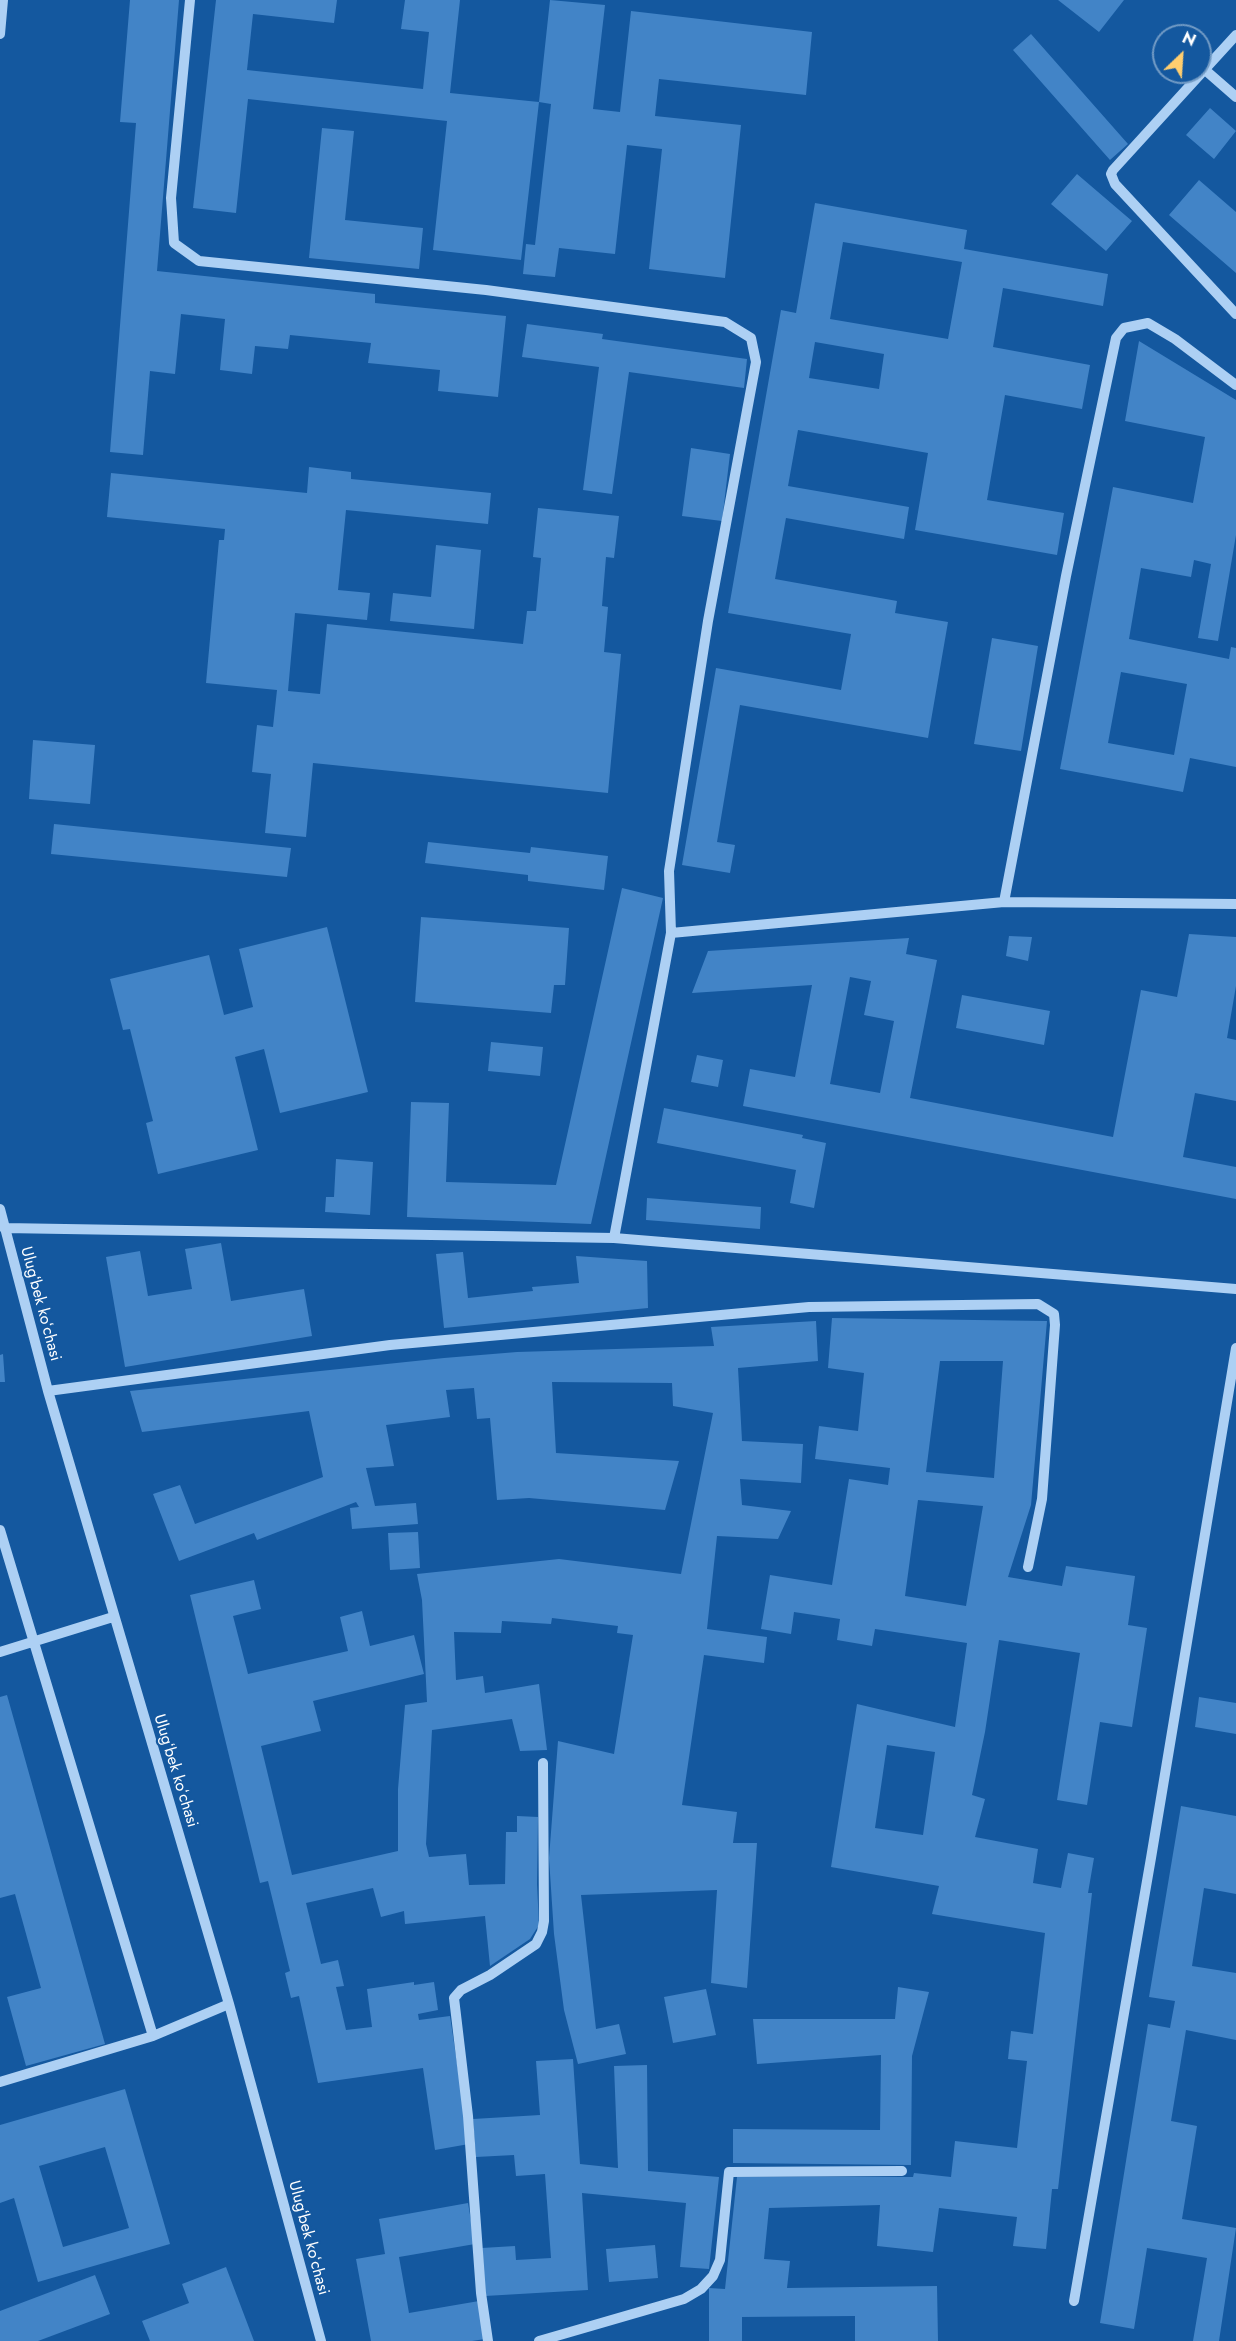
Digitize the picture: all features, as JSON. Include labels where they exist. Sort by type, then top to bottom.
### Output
[{"type":"street","points":[[0,34],[3,0]]},
{"type":"street","points":[[190,0],[171,198],[174,243],[199,261],[486,290],[714,320],[725,322],[751,338],[756,363],[708,621],[669,871],[671,933],[614,1238]]},
{"type":"street","points":[[1212,60],[1236,35]]},
{"type":"street","points":[[1212,76],[1236,97]]},
{"type":"street","points":[[1190,84],[1111,174],[1115,184],[1236,314]]},
{"type":"street","points":[[1004,902],[1066,576],[1116,338],[1124,328],[1148,323],[1175,339],[1236,385]]},
{"type":"street","points":[[671,933],[1004,902],[1236,904]]},
{"type":"street","name":"Ulugʻbek koʻchasi","points":[[0,1209],[48,1391],[229,2004],[321,2341]]},
{"type":"street","points":[[4,1228],[614,1238],[1236,1289]]},
{"type":"street","points":[[48,1391],[390,1345],[750,1312],[808,1307],[1038,1304],[1054,1314],[1055,1325],[1042,1499],[1028,1566]]},
{"type":"street","points":[[1074,2301],[1236,1348]]},
{"type":"street","points":[[0,1530],[153,2036]]},
{"type":"street","points":[[0,1652],[113,1617]]},
{"type":"street","points":[[488,2341],[481,2293],[468,2115],[454,1998],[461,1990],[490,1975],[536,1944],[542,1932],[544,1921],[543,1763]]},
{"type":"street","points":[[0,2082],[153,2036],[229,2004]]},
{"type":"street","points":[[539,2341],[684,2299],[701,2289],[713,2276],[720,2260],[729,2172],[902,2171]]},
{"type":"building","points":[[130,0],[179,0],[157,271],[375,294],[375,303],[506,316],[498,397],[438,391],[440,370],[368,363],[371,343],[290,335],[288,349],[255,346],[252,374],[220,370],[225,319],[181,314],[175,374],[150,371],[143,455],[110,452],[136,123],[120,122]]},
{"type":"building","points":[[216,0],[337,0],[334,23],[253,14],[247,70],[423,89],[429,32],[401,29],[405,0],[460,0],[450,93],[539,102],[521,260],[433,250],[447,121],[248,99],[236,213],[193,208]]},
{"type":"building","points":[[550,0],[605,5],[593,109],[620,112],[631,11],[812,32],[806,95],[659,79],[655,116],[741,125],[725,278],[649,269],[662,149],[627,145],[615,254],[559,248],[555,277],[523,274],[526,244],[535,245],[551,104],[539,102]]},
{"type":"building","points":[[1058,0],[1124,0],[1099,32]]},
{"type":"building","points":[[1031,34],[1128,144],[1110,160],[1013,50]]},
{"type":"building","points":[[1210,108],[1236,131],[1214,159],[1186,135]]},
{"type":"building","points":[[322,128],[354,131],[345,220],[423,228],[419,269],[309,258]]},
{"type":"building","points":[[1077,174],[1132,221],[1106,251],[1051,204]]},
{"type":"building","points":[[1199,180],[1236,212],[1236,273],[1169,215]]},
{"type":"building","points":[[815,203],[967,230],[964,249],[1108,274],[1103,306],[1003,288],[993,347],[1090,365],[1082,409],[1005,395],[987,500],[1064,513],[1057,555],[915,530],[928,453],[798,430],[788,486],[909,507],[904,539],[786,518],[775,579],[897,601],[895,613],[948,622],[928,738],[740,705],[717,842],[735,845],[730,873],[682,865],[716,668],[841,690],[851,634],[728,613],[781,310],[796,313]],"holes":[[[843,242],[962,262],[948,339],[830,319]],[[815,342],[884,354],[879,389],[809,378]]]},
{"type":"building","points":[[527,324],[603,334],[602,339],[747,359],[744,388],[629,372],[612,494],[583,490],[599,367],[522,357]]},
{"type":"building","points":[[1139,341],[1236,400],[1236,535],[1218,641],[1198,638],[1211,564],[1194,560],[1191,577],[1141,568],[1129,639],[1229,659],[1231,647],[1236,648],[1236,767],[1190,758],[1183,792],[1060,769],[1113,487],[1193,503],[1205,437],[1125,421]],"holes":[[[1121,672],[1187,684],[1174,755],[1108,743]]]},
{"type":"building","points":[[691,448],[730,454],[722,521],[682,516]]},
{"type":"building","points":[[309,467],[351,472],[351,479],[491,493],[488,524],[346,510],[338,590],[370,593],[367,620],[295,613],[288,691],[320,694],[327,624],[523,644],[527,611],[536,611],[541,558],[533,557],[538,508],[619,516],[614,558],[606,557],[602,606],[608,607],[604,652],[621,654],[608,793],[313,763],[306,837],[265,833],[271,774],[252,772],[257,725],[273,727],[277,690],[206,683],[219,540],[224,540],[225,529],[107,517],[111,473],[307,493]]},
{"type":"building","points":[[436,545],[481,550],[474,629],[390,621],[393,593],[431,597]]},
{"type":"building","points":[[992,638],[1038,646],[1021,751],[974,744]]},
{"type":"building","points":[[33,740],[95,745],[90,804],[29,799]]},
{"type":"building","points":[[54,824],[291,848],[287,877],[51,854]]},
{"type":"building","points":[[428,842],[530,853],[531,847],[608,856],[604,890],[528,881],[528,875],[425,863]]},
{"type":"building","points":[[622,888],[663,898],[591,1224],[407,1217],[411,1102],[449,1103],[446,1182],[556,1185]]},
{"type":"building","points":[[421,917],[569,928],[565,985],[554,985],[551,1013],[415,1002]]},
{"type":"building","points":[[327,927],[368,1092],[280,1113],[264,1049],[235,1057],[258,1150],[158,1174],[146,1123],[153,1121],[130,1029],[123,1030],[110,979],[209,955],[224,1015],[253,1007],[239,949]]},
{"type":"building","points":[[1189,934],[1236,937],[1236,986],[1227,1038],[1236,1040],[1236,1101],[1195,1093],[1183,1157],[1236,1167],[1236,1199],[743,1106],[750,1069],[795,1077],[812,985],[692,993],[708,951],[909,938],[906,954],[937,960],[910,1098],[1113,1137],[1141,990],[1177,997]],"holes":[[[850,977],[871,981],[864,1015],[894,1021],[880,1093],[830,1084]]]},
{"type":"building","points":[[1009,936],[1032,937],[1028,961],[1006,956]]},
{"type":"building","points":[[962,995],[1050,1011],[1044,1045],[956,1028]]},
{"type":"building","points":[[491,1042],[543,1047],[540,1076],[488,1071]]},
{"type":"building","points":[[697,1055],[723,1060],[718,1087],[691,1082]]},
{"type":"building","points":[[664,1108],[803,1135],[802,1138],[826,1143],[814,1208],[790,1203],[796,1170],[657,1143]]},
{"type":"building","points":[[336,1159],[373,1162],[370,1215],[325,1212],[326,1197],[334,1197]]},
{"type":"building","points":[[647,1198],[761,1207],[760,1229],[646,1220]]},
{"type":"building","points":[[221,1243],[231,1301],[304,1289],[312,1336],[125,1367],[106,1257],[140,1251],[148,1296],[192,1289],[185,1249]]},
{"type":"building","points":[[463,1252],[468,1298],[533,1291],[532,1287],[579,1283],[576,1256],[647,1261],[648,1308],[444,1328],[436,1254]]},
{"type":"building","points":[[832,1318],[1047,1321],[1031,1505],[1008,1577],[1062,1586],[1066,1566],[1135,1576],[1128,1625],[1147,1628],[1132,1727],[1100,1722],[1087,1805],[1057,1800],[1080,1653],[999,1640],[985,1732],[972,1795],[985,1799],[975,1837],[1038,1849],[1033,1883],[1061,1888],[1068,1853],[1094,1858],[1088,1893],[1092,1893],[1058,2189],[1052,2189],[1046,2249],[1013,2246],[1017,2217],[939,2208],[933,2252],[877,2246],[880,2205],[769,2208],[764,2259],[790,2261],[787,2288],[937,2286],[938,2341],[855,2341],[855,2316],[742,2317],[742,2341],[709,2341],[709,2288],[725,2289],[737,2177],[913,2177],[914,2173],[951,2177],[955,2141],[1017,2148],[1027,2061],[1008,2059],[1011,2031],[1033,2034],[1045,1933],[932,1914],[939,1886],[831,1867],[857,1704],[955,1727],[967,1643],[875,1629],[872,1646],[837,1640],[840,1619],[794,1612],[791,1634],[761,1629],[770,1575],[832,1585],[849,1479],[888,1485],[890,1468],[815,1459],[819,1426],[858,1431],[864,1373],[828,1368]],"holes":[[[940,1361],[1003,1361],[994,1478],[926,1472]],[[918,1500],[983,1506],[966,1606],[905,1596]],[[887,1745],[935,1752],[923,1835],[875,1828]]]},
{"type":"building","points":[[816,1321],[818,1361],[738,1368],[742,1441],[803,1444],[801,1483],[740,1479],[742,1505],[791,1511],[778,1539],[717,1536],[707,1629],[767,1637],[764,1663],[704,1655],[682,1805],[737,1812],[733,1843],[757,1843],[747,1988],[711,1983],[717,1890],[581,1895],[596,2029],[619,2024],[626,2054],[578,2064],[564,2010],[554,1934],[549,1858],[558,1741],[614,1754],[633,1635],[617,1633],[618,1626],[552,1618],[551,1624],[502,1621],[501,1633],[454,1632],[456,1680],[483,1676],[485,1693],[539,1684],[547,1750],[520,1751],[512,1719],[432,1730],[426,1844],[429,1857],[466,1854],[469,1885],[505,1884],[506,1832],[517,1832],[517,1816],[538,1817],[539,1925],[530,1939],[490,1966],[485,1916],[405,1924],[404,1911],[381,1917],[373,1888],[306,1903],[321,1964],[338,1960],[344,1986],[336,1987],[346,2030],[372,2027],[367,1989],[414,1982],[414,1985],[434,1982],[438,2010],[418,2014],[419,2020],[450,2016],[469,2144],[435,2150],[423,2068],[318,2083],[299,1996],[291,1998],[285,1973],[290,1971],[268,1881],[260,1883],[190,1595],[254,1580],[261,1609],[233,1616],[248,1674],[348,1651],[340,1617],[362,1611],[370,1646],[414,1635],[424,1674],[313,1701],[321,1731],[261,1746],[292,1875],[398,1851],[398,1789],[405,1705],[427,1702],[422,1600],[417,1574],[559,1559],[681,1574],[713,1413],[673,1406],[672,1383],[552,1382],[556,1453],[679,1461],[665,1510],[529,1498],[497,1500],[490,1418],[477,1419],[474,1388],[446,1390],[450,1417],[386,1425],[394,1466],[366,1468],[375,1506],[416,1503],[418,1524],[352,1529],[350,1508],[359,1507],[356,1502],[257,1540],[254,1533],[179,1561],[153,1494],[180,1485],[195,1524],[323,1477],[309,1411],[142,1432],[130,1391],[517,1352],[714,1346],[711,1327]]},
{"type":"building","points":[[3,1354],[5,1382],[0,1382],[0,1355]]},
{"type":"building","points":[[418,1532],[420,1568],[390,1570],[388,1533]]},
{"type":"building","points":[[7,1695],[105,2044],[26,2066],[7,1997],[41,1988],[15,1894],[0,1898],[0,1697]]},
{"type":"building","points":[[1199,1697],[1236,1703],[1236,1734],[1195,1727]]},
{"type":"building","points":[[1181,1806],[1236,1816],[1236,1894],[1204,1888],[1192,1966],[1236,1973],[1236,2040],[1186,2030],[1171,2121],[1197,2126],[1182,2219],[1236,2228],[1219,2341],[1193,2341],[1207,2258],[1147,2248],[1134,2329],[1100,2323],[1148,2024],[1170,2028],[1175,2001],[1149,1997]]},
{"type":"building","points":[[898,1987],[929,1992],[912,2056],[911,2165],[733,2163],[733,2129],[880,2130],[881,2055],[757,2064],[753,2019],[895,2019]]},
{"type":"building","points":[[706,1989],[716,2035],[673,2043],[664,1997]]},
{"type":"building","points":[[573,2059],[580,2164],[618,2168],[614,2066],[647,2065],[648,2171],[719,2177],[709,2269],[680,2267],[686,2203],[582,2193],[588,2290],[485,2296],[482,2248],[515,2246],[516,2260],[551,2258],[545,2174],[516,2176],[514,2155],[476,2157],[473,2119],[540,2115],[536,2061]]},
{"type":"building","points":[[125,2089],[170,2244],[38,2282],[14,2198],[0,2203],[0,2125]],"holes":[[[105,2147],[129,2228],[63,2247],[39,2166]]]},
{"type":"building","points":[[468,2203],[475,2244],[399,2257],[409,2313],[479,2301],[485,2339],[371,2341],[356,2259],[385,2254],[379,2219]]},
{"type":"building","points":[[655,2245],[658,2278],[609,2282],[606,2249]]},
{"type":"building","points":[[226,2267],[254,2341],[150,2341],[142,2321],[189,2303],[182,2284]]},
{"type":"building","points":[[95,2275],[110,2314],[38,2341],[0,2341],[0,2311]]}]
